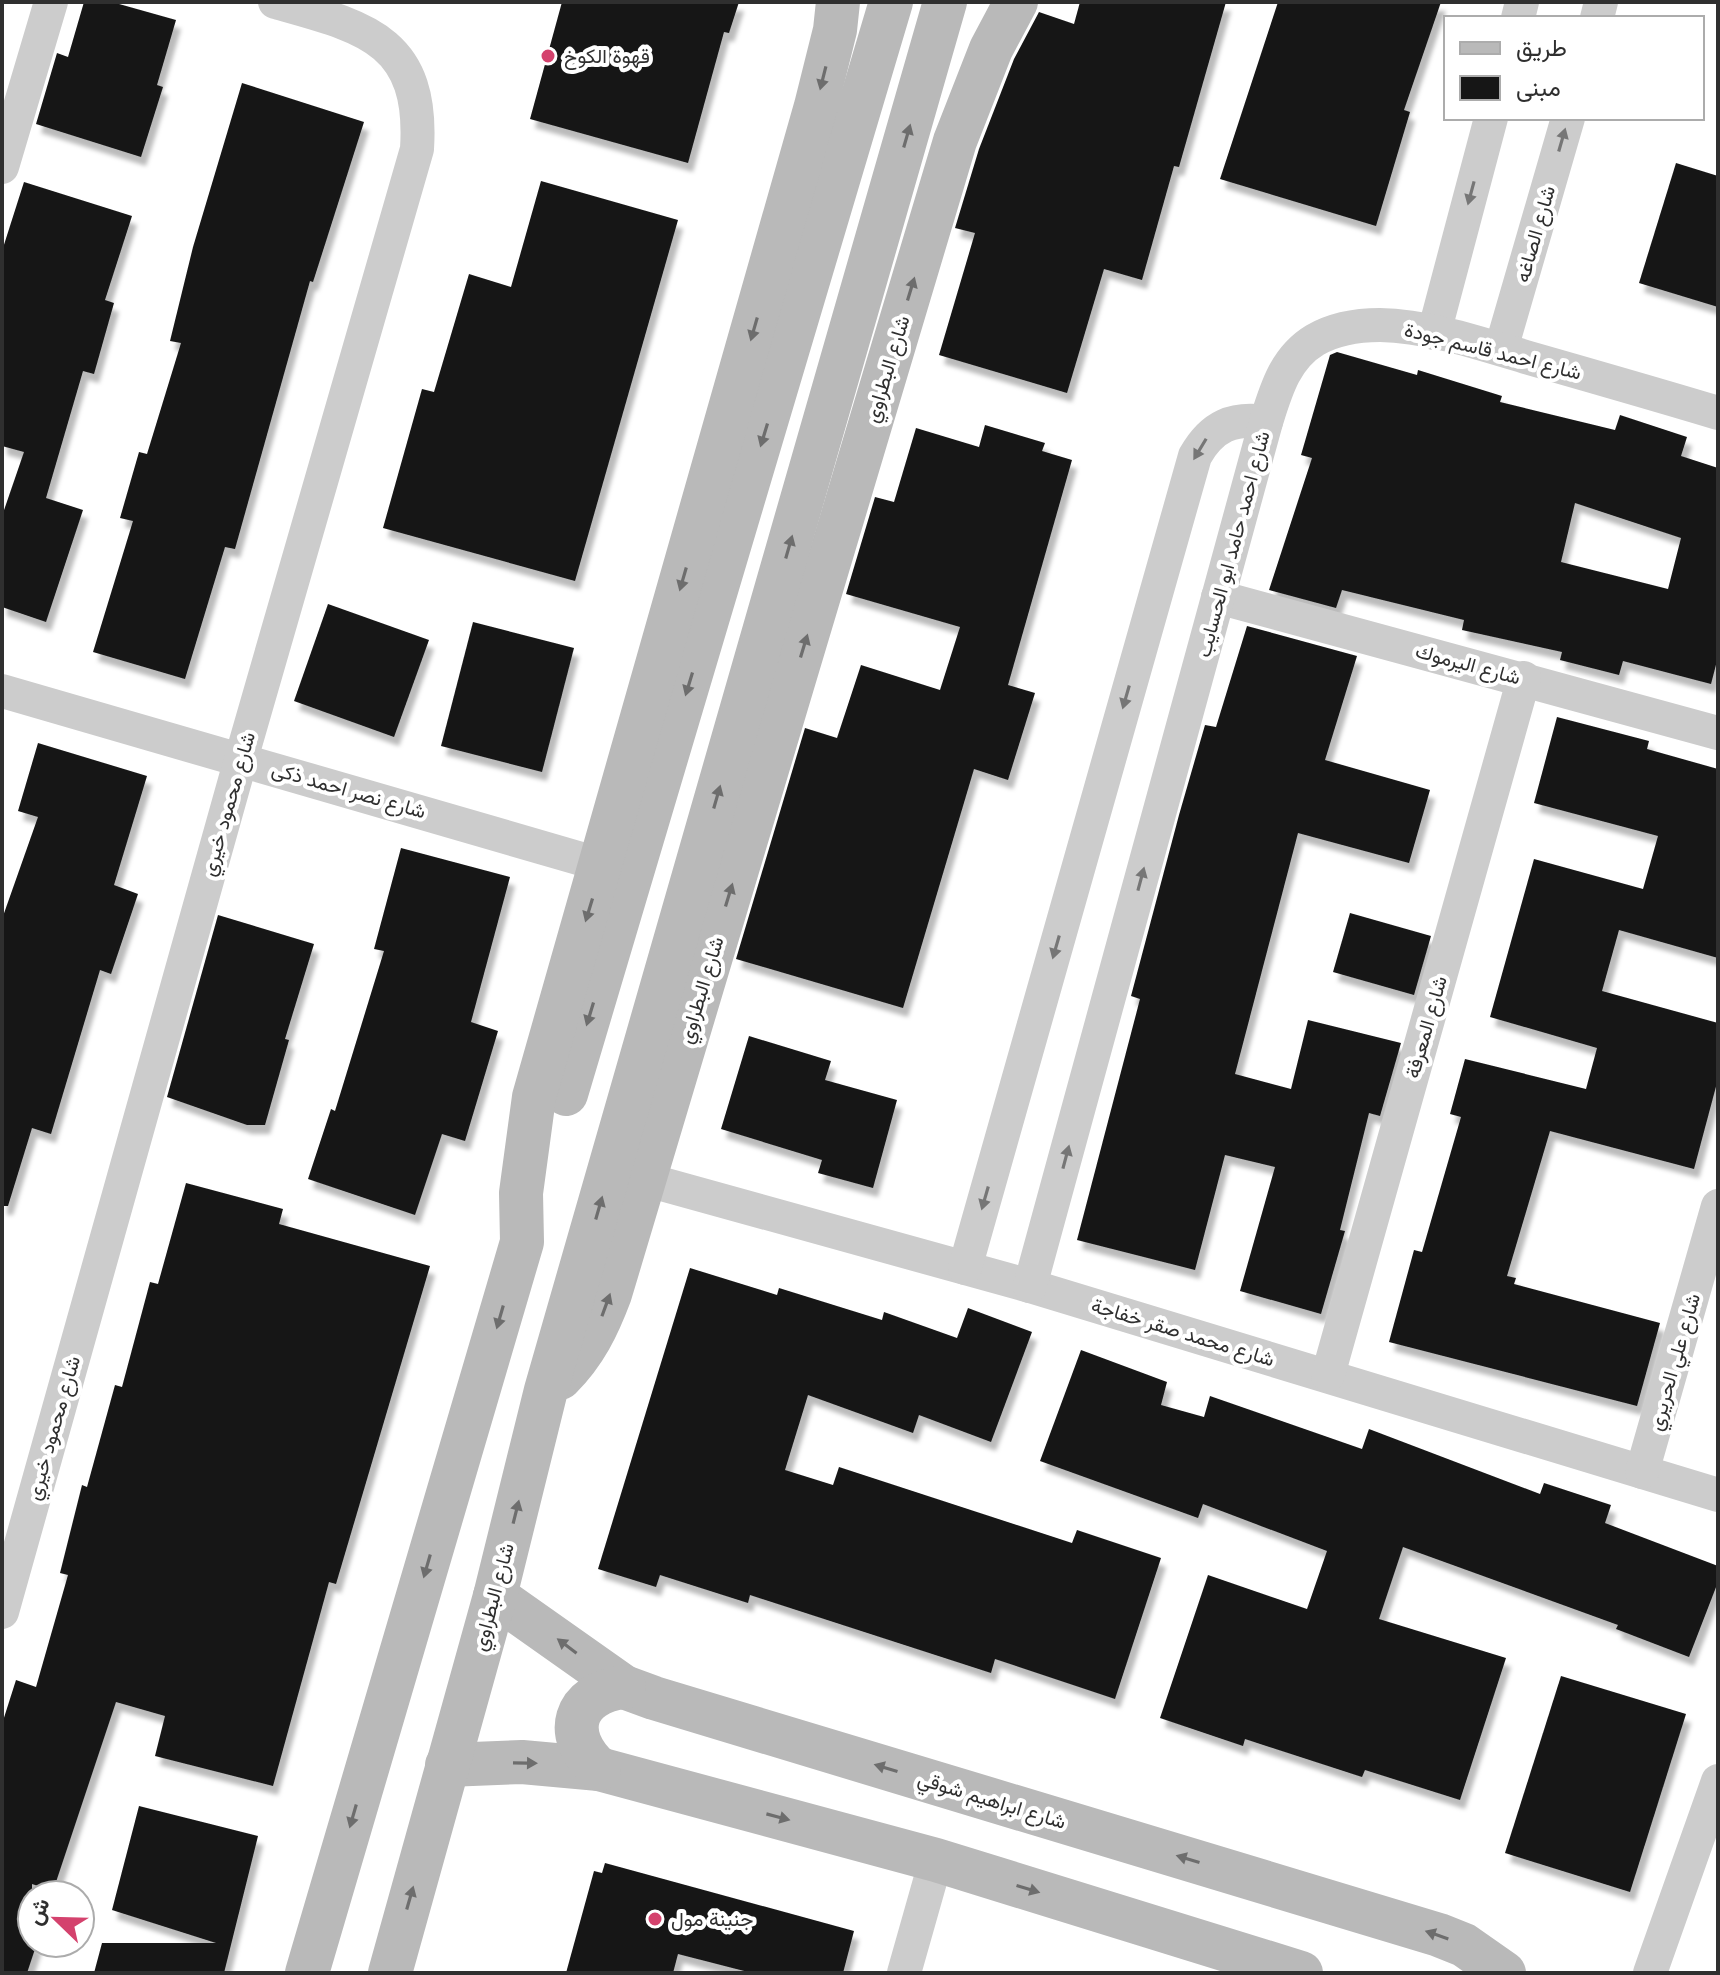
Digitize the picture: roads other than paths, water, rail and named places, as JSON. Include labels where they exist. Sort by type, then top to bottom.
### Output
[{"type":"street","points":[[2,167],[51,2]]},
{"type":"street","name":"شارع محمود خيري","points":[[2,1612],[241,759],[417,149],[418,115],[411,82],[386,46],[351,12],[275,2]]},
{"type":"street","points":[[522,1242],[521,1193],[534,1097],[816,106],[835,30],[838,2]]},
{"type":"street","points":[[307,1973],[891,2]]},
{"type":"street","points":[[546,1390],[945,2]]},
{"type":"street","name":"شارع البطراوي","points":[[390,1973],[495,1596],[546,1390],[574,1363],[596,1330],[955,141],[973,90],[1016,2]]},
{"type":"street","points":[[1434,333],[1490,120]]},
{"type":"street","name":"شارع الصاغه","points":[[1501,349],[1567,120]]},
{"type":"street","name":"شارع احمد قاسم جودة","points":[[1266,422],[1281,377],[1293,357],[1314,341],[1335,331],[1358,326],[1404,327],[1501,349],[1718,413]]},
{"type":"street","name":"شارع احمد حامد ابو الحسايب","points":[[965,1268],[1195,456],[1203,441],[1230,422],[1247,419],[1266,422],[1030,1286]]},
{"type":"street","name":"شارع اليرموك","points":[[1218,597],[1718,733]]},
{"type":"street","name":"شارع المعرفة","points":[[1328,1375],[1524,678]]},
{"type":"street","name":"شارع نصر احمد ذكى","points":[[2,691],[602,865]]},
{"type":"street","name":"شارع محمد صقر خفاجة","points":[[644,1179],[1030,1286],[1718,1495]]},
{"type":"street","name":"شارع علي الحريري","points":[[1642,1472],[1718,1206]]},
{"type":"street","name":"شارع ابراهيم شوقي","points":[[495,1596],[624,1687],[1439,1935],[1464,1945],[1504,1973]]},
{"type":"street","points":[[599,1769],[584,1755],[576,1737],[577,1717],[588,1700],[604,1689],[624,1687]]},
{"type":"street","points":[[447,1765],[522,1762],[599,1769],[936,1860],[1301,1973]]},
{"type":"street","points":[[1650,1973],[1718,1781]]},
{"type":"street","points":[[904,1973],[936,1860]]},
{"type":"place","name":"قهوة الكوخ","points":[[548,56]]},
{"type":"place","name":"جنينة مول","points":[[655,1919]]}]
